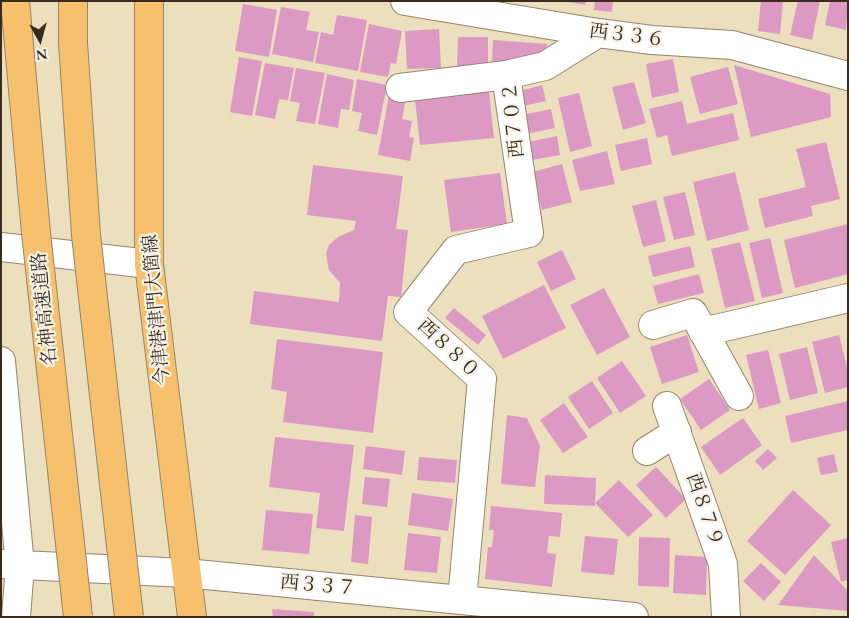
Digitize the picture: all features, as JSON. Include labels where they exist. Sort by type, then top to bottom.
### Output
[{"type":"main road","name":"名神高速道路","points":[[15,1],[37,243],[78,617]]},
{"type":"main road","points":[[73,1],[73,43],[86,235],[129,617]]},
{"type":"main road","name":"今津港津門大箇線","points":[[149,1],[149,264],[192,617]]},
{"type":"street","name":"西３３６","points":[[405,1],[598,33],[652,40],[732,45],[848,76]]},
{"type":"street","name":"西７０２","points":[[529,234],[506,75],[545,66],[598,33]]},
{"type":"street","points":[[400,88],[506,75]]},
{"type":"street","name":"西８８０","points":[[462,600],[482,379],[408,312],[456,250],[529,234]]},
{"type":"street","points":[[1,247],[149,264]]},
{"type":"street","points":[[703,332],[848,298]]},
{"type":"street","points":[[654,325],[692,313],[739,396]]},
{"type":"street","points":[[1,361],[11,565],[16,617]]},
{"type":"street","name":"西８７９","points":[[667,406],[724,564],[726,617]]},
{"type":"street","points":[[647,451],[677,432]]},
{"type":"street","name":"西３３７","points":[[11,565],[186,573],[634,617]]},
{"type":"building","points":[[562,1],[586,1],[585,5]]},
{"type":"building","points":[[595,1],[613,1],[612,12],[594,10]]},
{"type":"building","points":[[761,1],[783,1],[780,34],[758,31]]},
{"type":"building","points":[[798,1],[820,1],[812,40],[790,35]]},
{"type":"building","points":[[830,1],[848,1],[846,30],[825,25]]},
{"type":"building","points":[[243,4],[277,10],[269,57],[235,51]]},
{"type":"building","points":[[281,7],[310,12],[306,30],[319,32],[313,62],[272,54]]},
{"type":"building","points":[[337,15],[367,20],[358,71],[315,63],[321,32],[333,35]]},
{"type":"building","points":[[369,24],[402,31],[396,64],[391,63],[388,77],[360,72]]},
{"type":"building","points":[[439,29],[441,68],[407,69],[405,31]]},
{"type":"building","points":[[458,37],[488,37],[488,67],[457,67]]},
{"type":"building","points":[[493,40],[547,44],[546,52],[492,64]]},
{"type":"building","points":[[239,57],[262,61],[252,116],[230,112]]},
{"type":"building","points":[[673,59],[679,92],[652,98],[646,64]]},
{"type":"building","points":[[265,63],[294,68],[288,100],[279,99],[275,119],[255,115]]},
{"type":"building","points":[[734,65],[830,94],[831,117],[751,137]]},
{"type":"building","points":[[728,67],[738,104],[700,114],[690,77]]},
{"type":"building","points":[[296,68],[325,73],[315,124],[296,121],[300,103],[290,101]]},
{"type":"building","points":[[327,74],[354,80],[349,110],[341,109],[338,128],[318,124]]},
{"type":"building","points":[[357,79],[387,85],[377,135],[358,131],[362,113],[352,111]]},
{"type":"building","points":[[634,82],[646,123],[623,130],[612,87]]},
{"type":"building","points":[[488,83],[494,138],[420,145],[414,90]]},
{"type":"building","points":[[542,85],[546,101],[523,106],[520,91]]},
{"type":"building","points":[[390,90],[407,94],[402,119],[412,121],[409,137],[414,138],[410,161],[378,155]]},
{"type":"building","points":[[579,93],[592,146],[570,152],[558,98]]},
{"type":"building","points":[[682,101],[687,124],[733,113],[739,140],[672,156],[667,135],[657,138],[649,109]]},
{"type":"building","points":[[551,109],[555,128],[526,134],[522,115]]},
{"type":"building","points":[[557,136],[560,155],[532,160],[528,142]]},
{"type":"building","points":[[647,138],[652,164],[621,171],[615,145]]},
{"type":"building","points":[[826,142],[840,199],[811,206],[813,216],[765,228],[758,199],[806,187],[796,149]]},
{"type":"building","points":[[607,151],[615,184],[580,191],[572,160]]},
{"type":"building","points":[[562,164],[572,202],[542,210],[532,172]]},
{"type":"building","points":[[313,165],[403,176],[396,229],[408,230],[401,297],[388,296],[382,341],[250,324],[254,291],[339,302],[340,283],[329,270],[326,254],[329,245],[338,237],[354,230],[356,221],[307,215]]},
{"type":"building","points":[[735,172],[749,230],[707,241],[693,182]]},
{"type":"building","points":[[500,173],[507,224],[451,232],[444,180]]},
{"type":"building","points":[[685,192],[695,235],[674,240],[663,197]]},
{"type":"building","points":[[656,200],[666,241],[643,247],[632,206]]},
{"type":"building","points":[[848,224],[848,274],[795,288],[784,240]]},
{"type":"building","points":[[770,238],[783,293],[762,298],[749,243]]},
{"type":"building","points":[[740,242],[755,301],[725,308],[711,249]]},
{"type":"building","points":[[690,246],[695,267],[653,277],[648,256]]},
{"type":"building","points":[[562,250],[576,279],[551,291],[537,262]]},
{"type":"building","points":[[699,274],[704,293],[658,304],[653,286]]},
{"type":"building","points":[[544,285],[566,328],[503,359],[482,316]]},
{"type":"building","points":[[604,288],[630,337],[597,355],[570,305]]},
{"type":"building","points":[[454,308],[486,335],[478,345],[445,318]]},
{"type":"building","points":[[687,335],[699,372],[662,384],[650,347]]},
{"type":"building","points":[[839,335],[848,371],[848,387],[825,393],[812,342]]},
{"type":"building","points":[[277,339],[383,352],[373,433],[283,422],[287,392],[271,389]]},
{"type":"building","points":[[807,347],[818,393],[790,400],[779,354]]},
{"type":"building","points":[[768,350],[781,403],[759,409],[746,355]]},
{"type":"building","points":[[622,361],[646,396],[620,413],[597,378]]},
{"type":"building","points":[[709,379],[730,410],[701,430],[680,399]]},
{"type":"building","points":[[592,381],[613,413],[589,429],[568,397]]},
{"type":"building","points":[[848,401],[848,430],[791,443],[785,416]]},
{"type":"building","points":[[564,403],[588,437],[563,453],[540,420]]},
{"type":"building","points":[[507,415],[527,418],[540,446],[535,487],[501,484]]},
{"type":"building","points":[[743,418],[762,445],[720,475],[701,447]]},
{"type":"building","points":[[275,437],[354,445],[344,531],[316,528],[320,493],[269,487]]},
{"type":"building","points":[[366,446],[405,451],[402,475],[363,469]]},
{"type":"building","points":[[768,449],[777,458],[763,470],[755,461]]},
{"type":"building","points":[[834,454],[838,472],[821,475],[817,458]]},
{"type":"building","points":[[419,457],[457,460],[455,483],[417,480]]},
{"type":"building","points":[[656,467],[686,499],[666,518],[636,485]]},
{"type":"building","points":[[545,475],[596,478],[595,506],[544,504]]},
{"type":"building","points":[[365,477],[390,479],[387,507],[362,504]]},
{"type":"building","points":[[619,480],[653,515],[628,537],[595,503]]},
{"type":"building","points":[[793,490],[831,525],[785,575],[747,541]]},
{"type":"building","points":[[412,493],[453,499],[448,531],[408,525]]},
{"type":"building","points":[[491,506],[562,513],[560,537],[549,536],[547,553],[556,554],[552,587],[485,579],[488,547],[492,547],[494,530],[489,530]]},
{"type":"building","points":[[266,510],[313,514],[309,554],[262,550]]},
{"type":"building","points":[[355,515],[372,517],[368,564],[351,562]]},
{"type":"building","points":[[408,533],[441,537],[437,573],[404,570]]},
{"type":"building","points":[[585,536],[618,539],[614,575],[581,572]]},
{"type":"building","points":[[639,537],[670,538],[669,587],[638,586]]},
{"type":"building","points":[[848,538],[848,580],[841,582],[831,542]]},
{"type":"building","points":[[675,555],[707,557],[706,595],[673,593]]},
{"type":"building","points":[[814,555],[848,591],[848,611],[778,605]]},
{"type":"building","points":[[761,563],[781,582],[764,601],[743,581]]},
{"type":"building","points":[[272,609],[314,612],[314,617],[273,617]]}]
